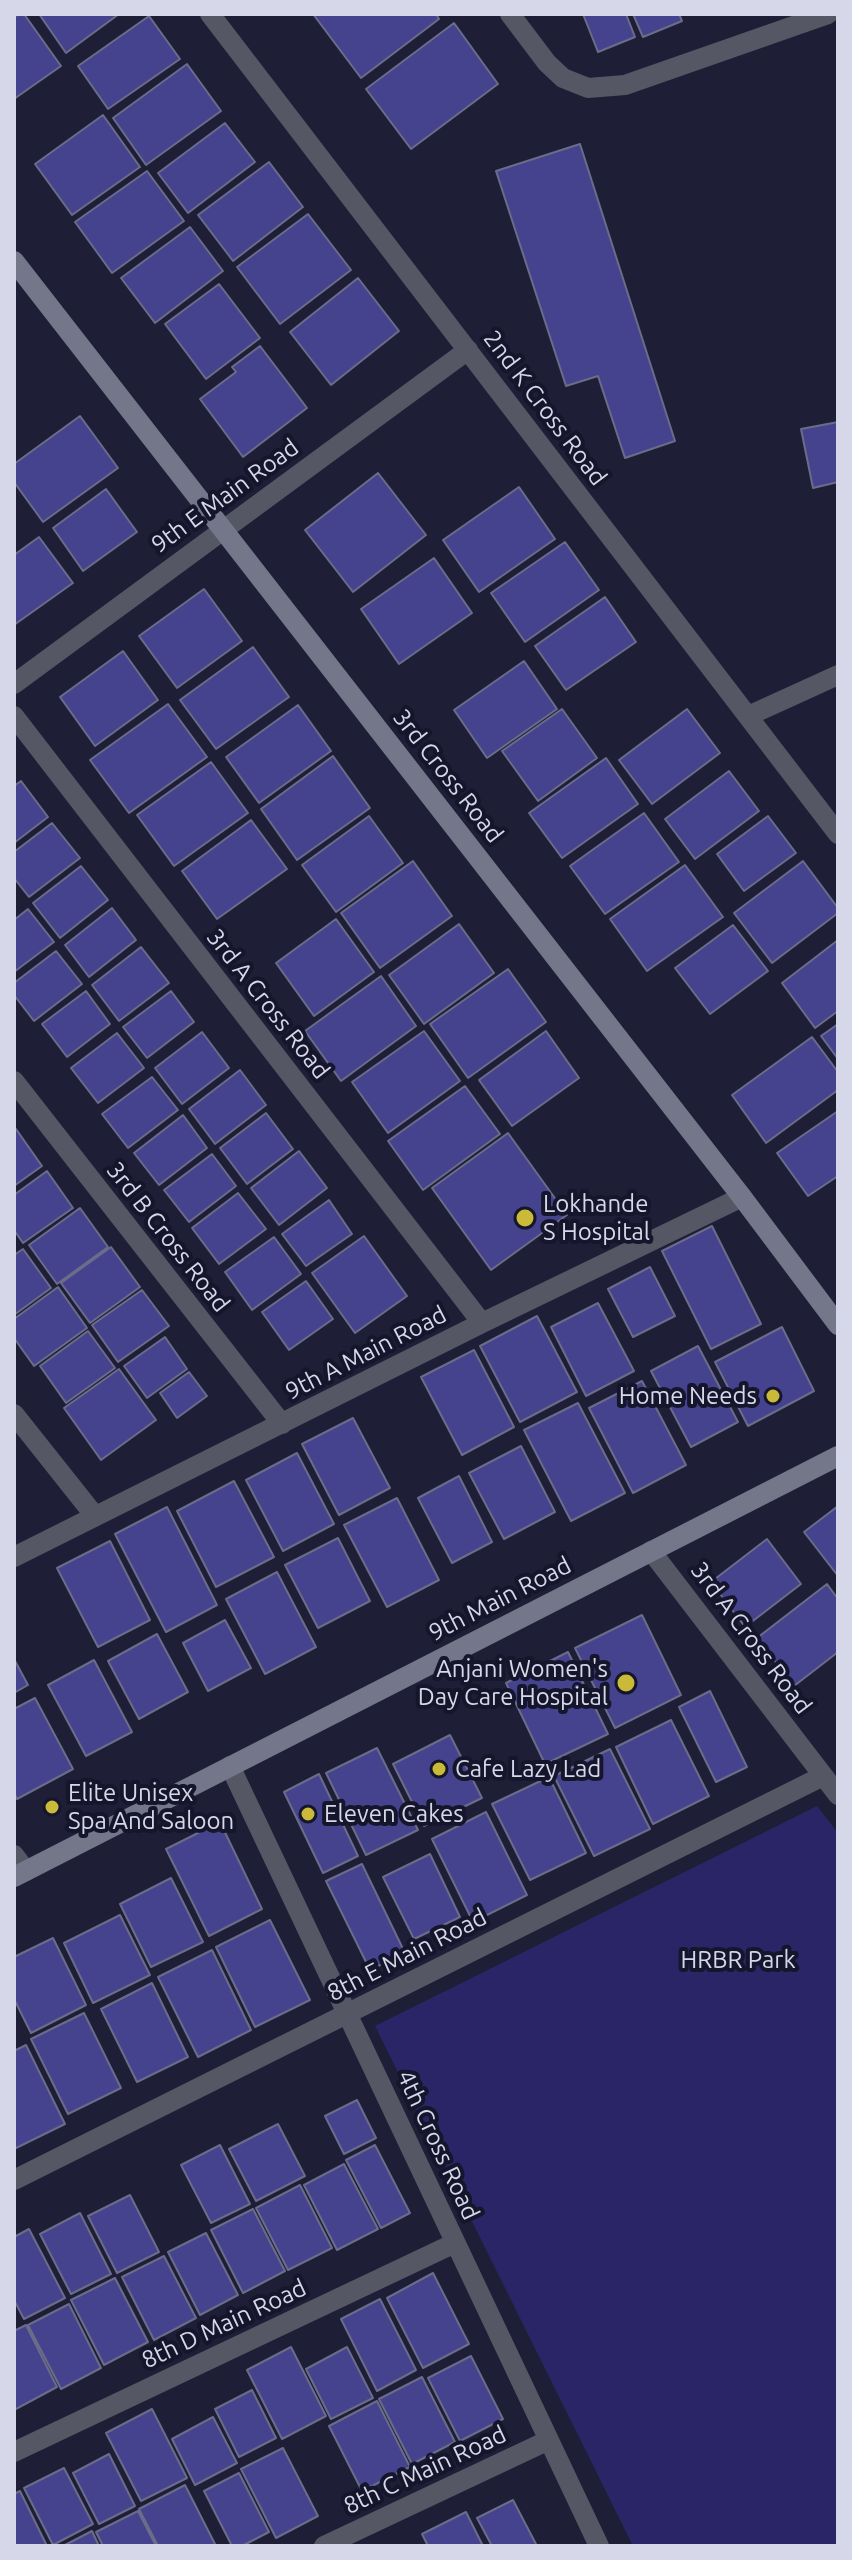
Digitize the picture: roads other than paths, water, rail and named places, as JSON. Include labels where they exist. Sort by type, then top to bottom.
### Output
[{"type":"street","name":"2nd K Cross Road","points":[[210,14],[838,834]]},
{"type":"street","points":[[510,14],[555,71],[563,78],[588,88],[625,85],[828,14]]},
{"type":"street","name":"3rd Cross Road","points":[[14,261],[742,1197],[838,1325]]},
{"type":"street","name":"9th E Main Road","points":[[14,684],[468,350]]},
{"type":"street","points":[[748,716],[838,675]]},
{"type":"street","name":"3rd A Cross Road","points":[[14,716],[482,1323]]},
{"type":"street","name":"3rd B Cross Road","points":[[14,1081],[282,1424]]},
{"type":"street","name":"9th A Main Road","points":[[14,1557],[742,1197]]},
{"type":"street","points":[[14,1414],[95,1516]]},
{"type":"street","name":"9th Main Road","points":[[18,1868],[230,1766],[838,1456]]},
{"type":"street","name":"3rd A Cross Road","points":[[651,1551],[838,1795]]},
{"type":"street","name":"4th Cross Road","points":[[230,1766],[599,2546]]},
{"type":"street","name":"8th E Main Road","points":[[14,2180],[823,1776]]},
{"type":"street","name":"8th D Main Road","points":[[14,2452],[455,2243]]},
{"type":"street","name":"8th C Main Road","points":[[324,2546],[549,2440]]},
{"type":"place","name":"Lokhande S Hospital","points":[[525,1218]]},
{"type":"place","name":"Home Needs","points":[[773,1396]]},
{"type":"place","name":"Anjani Women's Day Care Hospital","points":[[626,1683]]},
{"type":"place","name":"Cafe Lazy Lad","points":[[439,1769]]},
{"type":"place","name":"Elite Unisex Spa And Saloon","points":[[52,1807]]},
{"type":"place","name":"Eleven Cakes","points":[[308,1814]]},
{"type":"park label","name":"HRBR Park","points":[[738,1960]]}]
